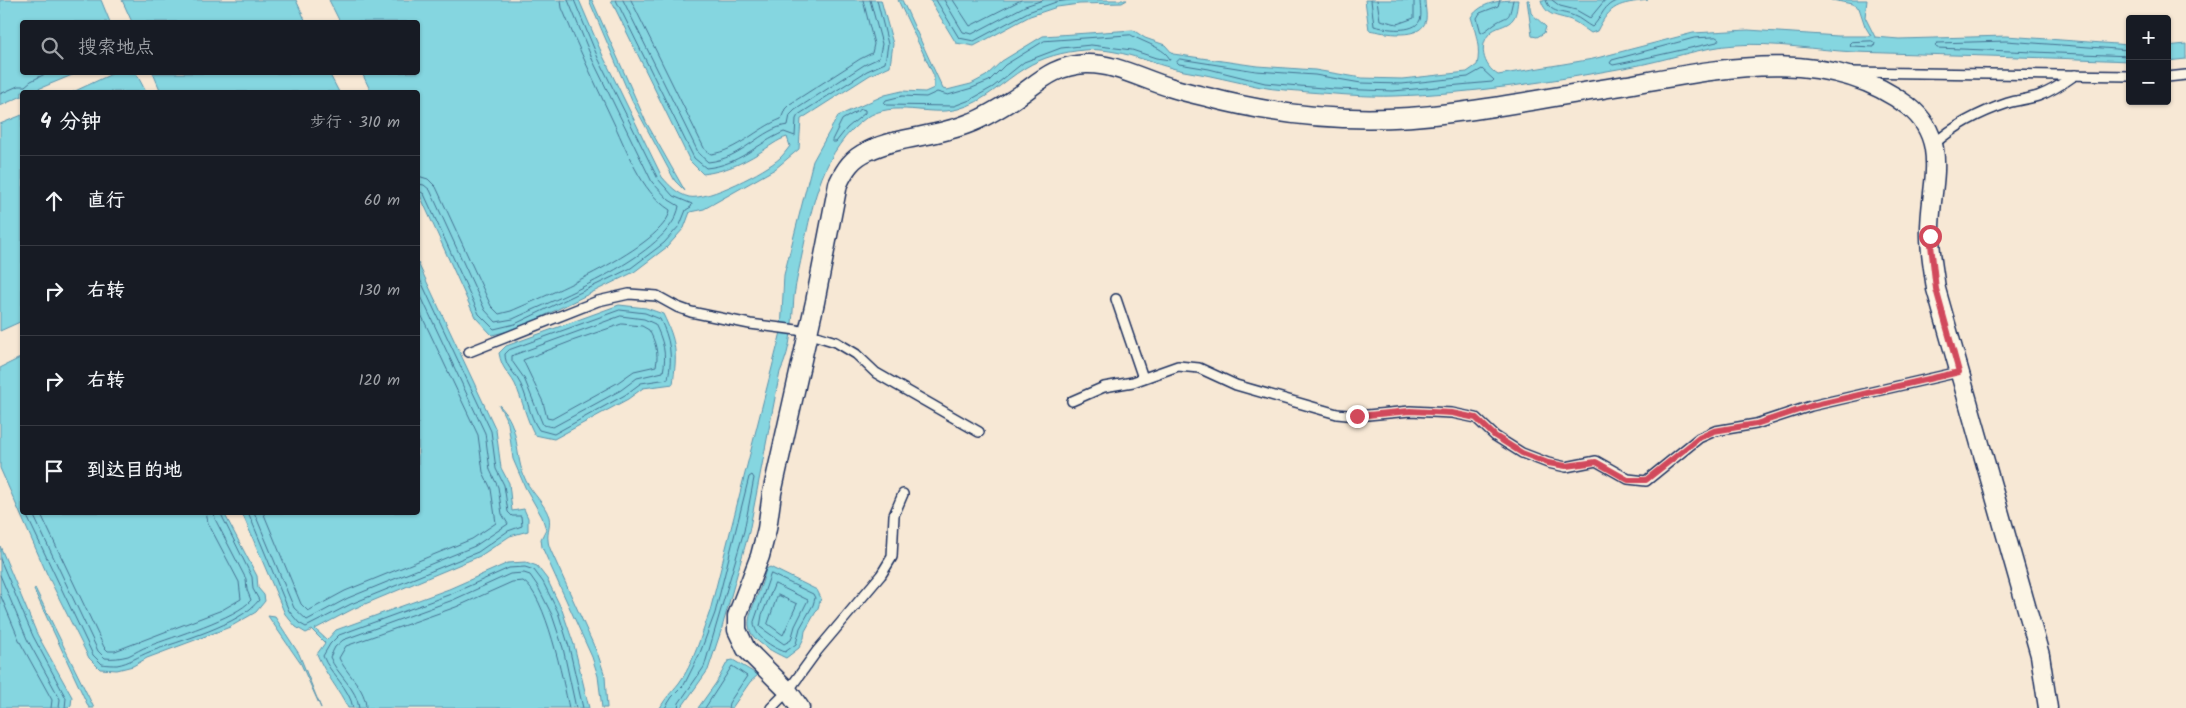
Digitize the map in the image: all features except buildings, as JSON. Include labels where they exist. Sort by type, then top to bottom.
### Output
[{"type":"street","points":[[800,708],[788,691],[746,649],[736,630],[740,608],[760,556],[767,529],[802,331],[838,184],[845,169],[853,160],[866,151],[887,144],[948,131],[971,123],[1013,100],[1048,74],[1069,67],[1088,64],[1107,67],[1168,87],[1236,105],[1292,114],[1374,119],[1448,114],[1731,67],[1796,67],[1835,72],[1885,91],[1911,108],[1927,128],[1934,144],[1936,175],[1930,236],[1936,289],[2040,655],[2048,708]]},
{"type":"lane","points":[[1835,72],[2126,76]]},
{"type":"lane","points":[[1934,144],[1948,132],[1974,117],[2008,103],[2039,96],[2075,75]]},
{"type":"lane","points":[[2171,77],[2186,76]]},
{"type":"lane","points":[[468,352],[598,301],[629,294],[657,296],[691,312],[802,331],[836,342],[856,354],[876,373],[979,432]]},
{"type":"lane","points":[[1116,299],[1143,378]]},
{"type":"lane","points":[[1072,401],[1104,387],[1133,382],[1178,366],[1199,368],[1236,385],[1336,414],[1357,416],[1410,411],[1452,413],[1476,418],[1495,436],[1522,453],[1548,463],[1566,466],[1596,462],[1628,480],[1646,480],[1699,438],[1714,431],[1756,424],[1811,406],[1959,372]]},
{"type":"lane","points":[[771,708],[788,691],[817,651],[881,575],[892,557],[894,515],[903,494]]},
{"type":"water","points":[[0,0],[101,0],[109,20],[20,20],[20,75],[72,75],[36,90],[20,90],[20,97],[0,106]]},
{"type":"water","points":[[122,0],[296,0],[305,20],[131,20]]},
{"type":"water","points":[[329,0],[579,0],[603,56],[662,177],[677,192],[689,197],[698,197],[722,190],[773,164],[790,146],[787,137],[739,164],[703,174],[690,161],[611,0],[881,0],[893,44],[890,66],[870,75],[801,119],[799,149],[775,169],[704,209],[690,212],[684,228],[667,247],[634,272],[517,329],[492,335],[475,317],[420,195],[420,90],[370,90],[363,75],[420,75],[420,20],[339,20]]},
{"type":"water","points":[[589,0],[592,0],[646,122],[685,191],[675,181],[632,101]]},
{"type":"water","points":[[898,0],[902,0],[943,89],[947,90],[971,84],[986,76],[1002,61],[1043,36],[1133,30],[1145,38],[1165,45],[1173,54],[1257,66],[1315,70],[1362,78],[1402,79],[1467,72],[1477,65],[1478,59],[1477,41],[1471,17],[1486,5],[1498,1],[1511,0],[1518,0],[1514,17],[1509,23],[1492,31],[1484,42],[1483,48],[1486,61],[1498,75],[1593,59],[1693,33],[1748,30],[1838,36],[1871,36],[1865,26],[1859,8],[1852,4],[1832,0],[1867,0],[1865,17],[1875,37],[1899,39],[2006,36],[2126,45],[2126,61],[1854,52],[1750,44],[1709,48],[1629,67],[1542,82],[1452,93],[1383,96],[1267,88],[1184,71],[1122,53],[1084,50],[1061,54],[1039,61],[1017,73],[977,102],[958,109],[935,111],[900,109],[877,112],[866,118],[851,131],[839,145],[822,177],[816,195],[794,296],[789,344],[780,372],[749,532],[708,670],[681,708],[660,708],[689,667],[710,611],[781,332],[784,275],[813,161],[838,116],[885,95],[902,91],[925,92],[934,88],[934,76]]},
{"type":"water","points":[[930,0],[1127,0],[1122,3],[1079,4],[1057,7],[1030,16],[974,46],[956,43]]},
{"type":"water","points":[[1365,0],[1425,0],[1426,20],[1423,27],[1410,33],[1392,34],[1369,30]]},
{"type":"water","points":[[1527,0],[1529,0],[1531,13],[1546,27],[1544,33],[1537,37],[1532,36]]},
{"type":"water","points":[[1541,0],[1648,0],[1622,4],[1616,7],[1607,15],[1597,31],[1591,33],[1574,21],[1549,12],[1543,6]]},
{"type":"water","points":[[2186,44],[2186,59],[2171,61],[2171,46]]},
{"type":"water","points":[[110,75],[137,75],[145,90],[77,90]]},
{"type":"water","points":[[154,75],[330,75],[338,90],[160,90]]},
{"type":"water","points":[[20,116],[20,322],[0,331],[0,124]]},
{"type":"water","points":[[420,267],[496,430],[501,468],[509,483],[512,511],[524,509],[528,518],[528,531],[510,536],[480,556],[353,609],[315,629],[327,640],[336,630],[449,589],[508,563],[526,562],[537,566],[547,579],[562,610],[574,645],[589,708],[348,708],[317,654],[325,643],[312,630],[306,633],[296,627],[285,614],[243,515],[420,515]]},
{"type":"water","points":[[619,305],[646,308],[663,314],[675,348],[673,384],[643,388],[628,399],[554,439],[535,435],[515,384],[504,367],[499,353],[506,346]]},
{"type":"water","points":[[20,358],[20,513],[0,468],[0,368]]},
{"type":"water","points":[[499,405],[511,423],[526,481],[549,517],[548,537],[551,551],[598,655],[605,676],[607,708],[602,708],[598,676],[592,657],[542,547],[541,539],[546,529],[513,459],[508,423]]},
{"type":"water","points":[[21,515],[225,515],[257,576],[258,588],[264,595],[265,601],[256,612],[230,627],[147,658],[133,666],[117,670],[100,669],[89,658],[47,574]]},
{"type":"water","points":[[0,546],[37,634],[72,697],[71,705],[68,708],[0,708]]},
{"type":"water","points":[[770,567],[817,590],[821,598],[799,648],[786,658],[767,648],[756,639],[750,630],[751,611],[766,569]]},
{"type":"water","points":[[35,588],[94,708],[89,708],[34,590]]},
{"type":"water","points":[[268,616],[275,617],[299,654],[321,708],[301,664]]},
{"type":"water","points":[[733,660],[758,675],[750,682],[732,708],[698,708],[716,683],[728,661]]},
{"type":"route","points":[[1357,416],[1410,411],[1452,413],[1476,418],[1495,436],[1522,453],[1548,463],[1566,466],[1596,462],[1610,468],[1628,480],[1646,480],[1699,438],[1714,431],[1756,424],[1811,406],[1959,372],[1936,289],[1930,236]]}]
